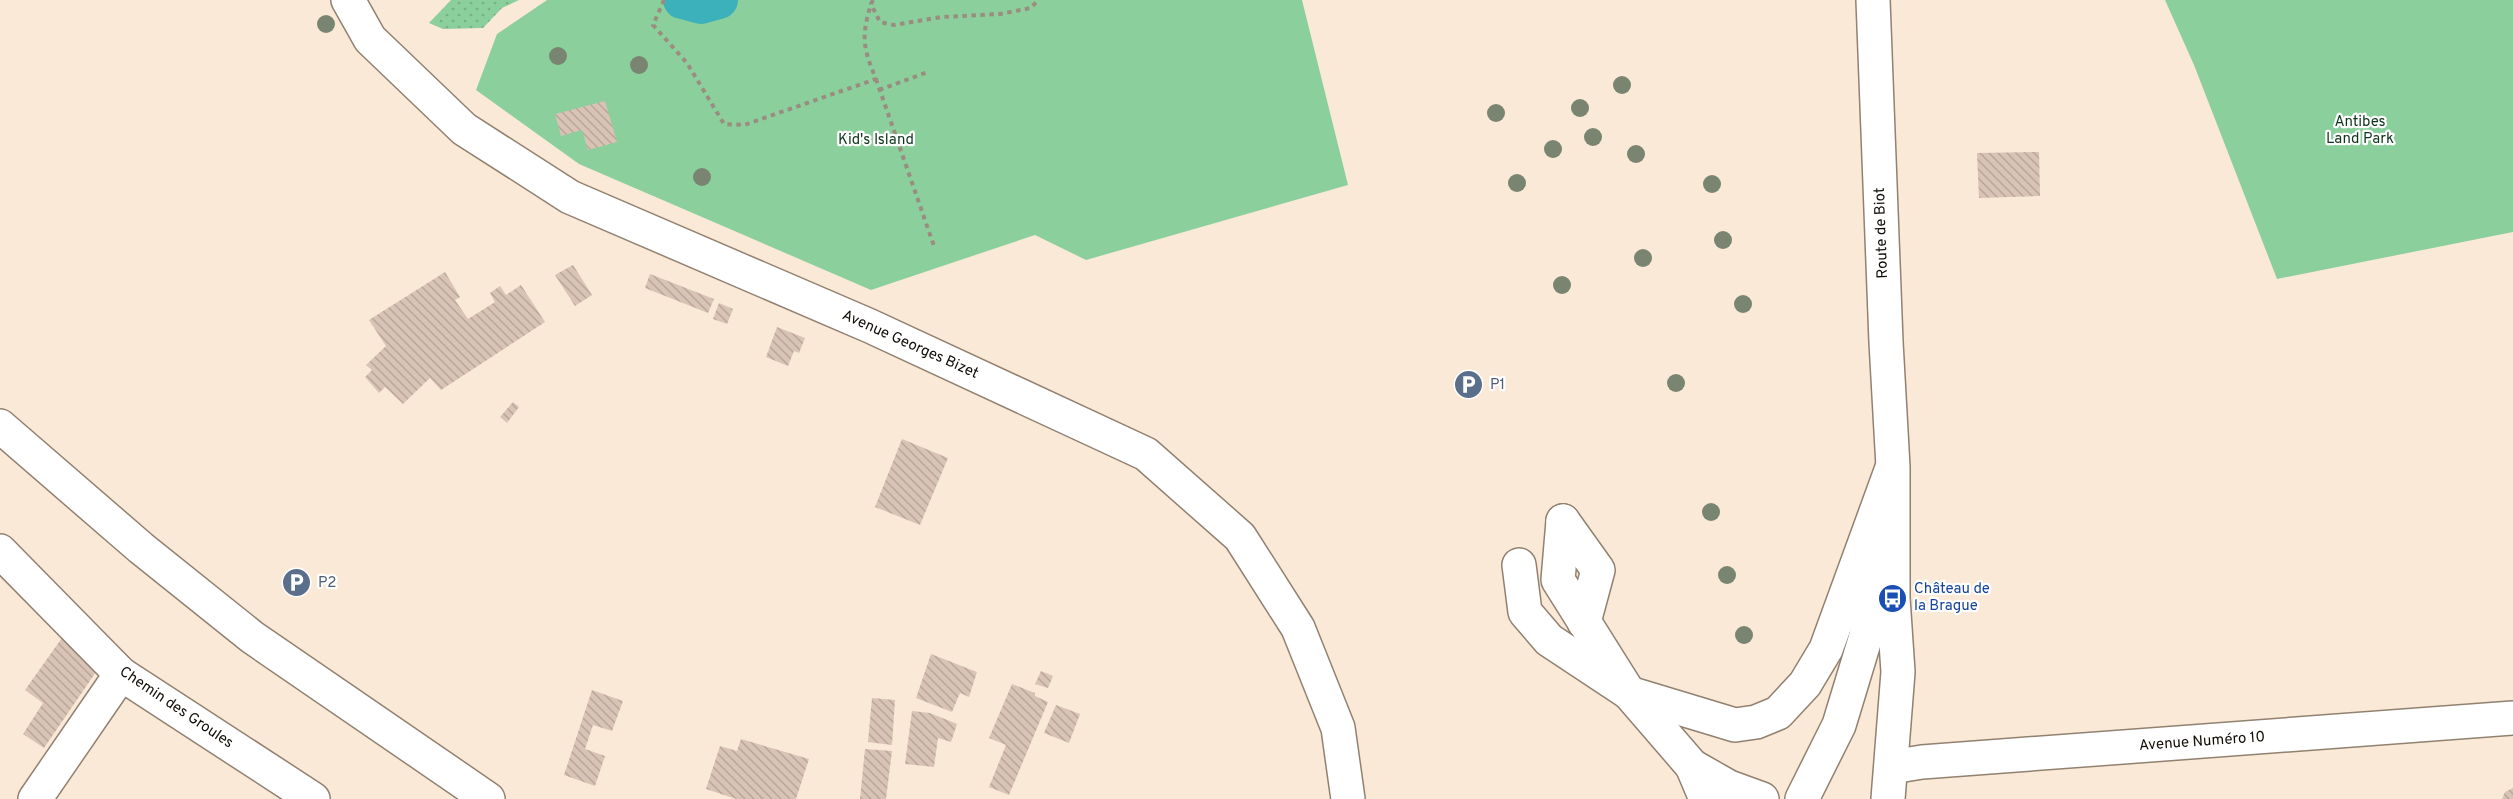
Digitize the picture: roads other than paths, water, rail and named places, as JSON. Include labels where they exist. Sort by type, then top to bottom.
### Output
[{"type":"street","name":"Avenue Georges Bizet","points":[[348,0],[370,39],[464,129],[570,197],[870,326],[1146,454],[1240,537],[1298,628],[1338,728],[1348,799]]},
{"type":"street","name":"Route de Biot","points":[[1873,0],[1893,467]]},
{"type":"street","points":[[0,426],[141,548],[252,637],[488,799]]},
{"type":"street","points":[[1519,565],[1543,606],[1549,640],[1629,693],[1735,725],[1756,722],[1778,713],[1804,684],[1826,649],[1893,467]]},
{"type":"street","points":[[1888,799],[1898,672],[1893,598],[1893,467]]},
{"type":"street","points":[[1802,799],[1839,725],[1866,636],[1893,467]]},
{"type":"street","points":[[1563,521],[1558,580],[1629,693],[1692,766],[1706,799]]},
{"type":"street","name":"Chemin des Groules","points":[[0,550],[121,674],[313,799]]},
{"type":"street","points":[[35,799],[121,674]]},
{"type":"street","name":"Avenue Numéro 10","points":[[1891,767],[1922,762],[2513,718]]},
{"type":"street","points":[[1692,766],[1729,787],[1762,799]]},
{"type":"waterway","points":[[682,0],[701,5],[719,0]]},
{"type":"place","name":"P1","points":[[1469,385]]},
{"type":"place","name":"P2","points":[[297,583]]},
{"type":"place","name":"Château de la Brague","points":[[1893,598]]},
{"type":"park label","name":"Antibes Land Park","points":[[2360,130]]},
{"type":"park label","name":"Kid's Island","points":[[876,140]]}]
